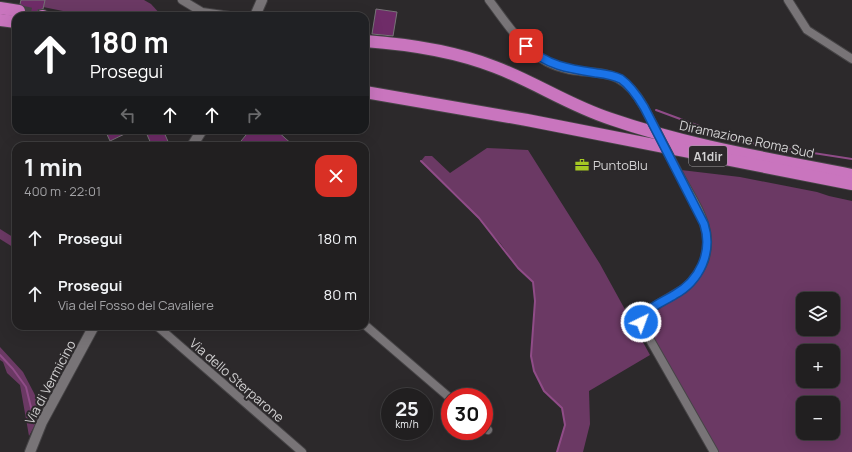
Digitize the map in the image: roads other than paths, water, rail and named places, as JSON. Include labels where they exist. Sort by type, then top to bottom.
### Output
[{"type":"highway","points":[[0,8],[12,14]]},
{"type":"highway","points":[[0,20],[12,18]]},
{"type":"highway","name":"Diramazione Roma Sud","points":[[369,41],[403,45],[481,62],[514,75],[585,110],[611,120],[664,135],[728,151],[852,175]]},
{"type":"highway","name":"Diramazione Roma Sud","points":[[369,93],[527,120],[852,184]]},
{"type":"main road","points":[[257,12],[262,0]]},
{"type":"main road","name":"Via di Vermicino","points":[[30,452],[42,422],[92,330]]},
{"type":"street","points":[[182,0],[202,12]]},
{"type":"street","points":[[489,0],[519,39],[538,56],[556,66],[618,78],[631,88],[644,107],[704,224],[707,238],[706,254],[699,271],[690,284],[680,292],[645,313],[641,324],[714,452]]},
{"type":"street","points":[[788,0],[804,26],[809,31],[852,58]]},
{"type":"street","points":[[369,328],[441,390]]},
{"type":"street","name":"Via dello Sterparone","points":[[162,330],[302,452]]},
{"type":"waterway","points":[[656,110],[718,133],[756,144],[852,159]]},
{"type":"waterway","points":[[421,161],[479,218],[518,268],[533,282],[535,301],[531,356],[534,371],[544,391],[562,408],[565,425],[557,452]]},
{"type":"waterway","points":[[0,355],[13,369],[26,387],[35,424]]},
{"type":"tunnel","points":[[19,11],[24,12]]},
{"type":"place","name":"PuntoBlu","points":[[582,165]]}]
